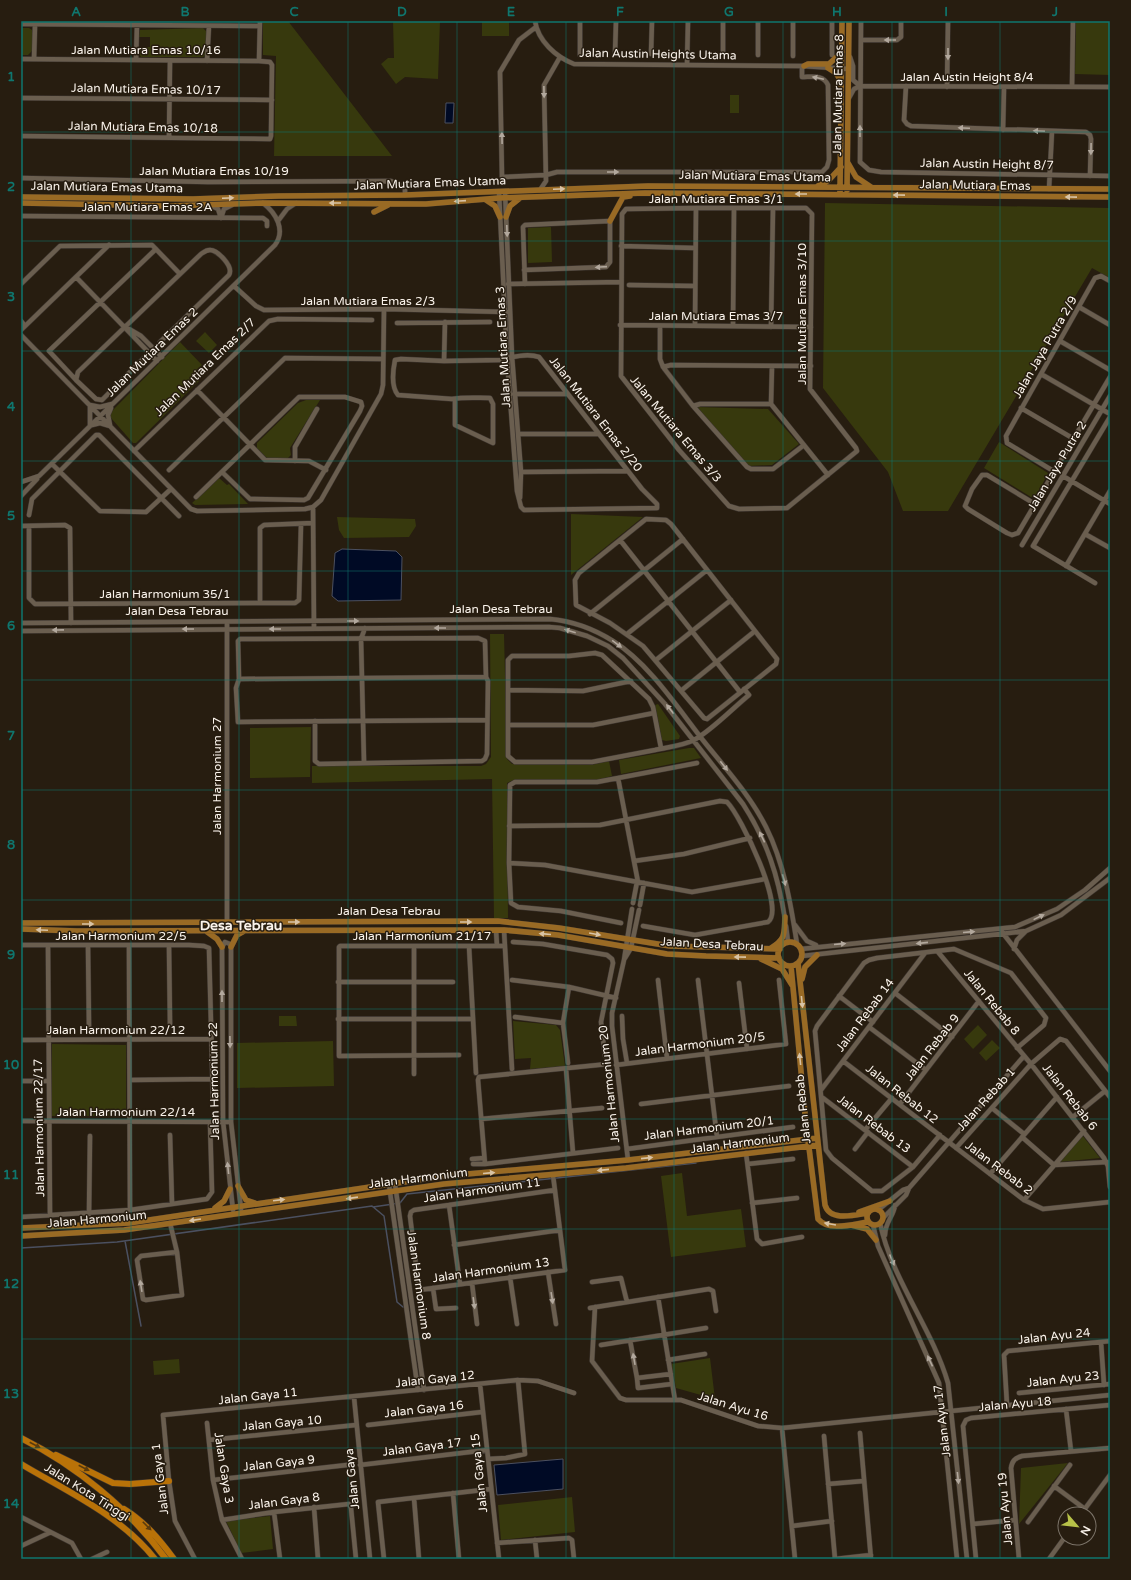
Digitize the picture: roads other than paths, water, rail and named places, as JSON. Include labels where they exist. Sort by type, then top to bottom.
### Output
[{"type":"highway","name":"Jalan Kota Tinggi","points":[[21,1438],[49,1452],[82,1476],[115,1504],[157,1546],[166,1559]]},
{"type":"highway","points":[[49,1452],[65,1458],[113,1483],[130,1484],[169,1481]]},
{"type":"highway","name":"Jalan Kota Tinggi","points":[[21,1464],[112,1518],[136,1537],[155,1559]]},
{"type":"highway","points":[[115,1504],[138,1517],[149,1527],[174,1559]]},
{"type":"main road","name":"Jalan Mutiara Emas 8","points":[[840,191],[842,21]]},
{"type":"main road","name":"Jalan Mutiara Emas 8","points":[[847,191],[850,21]]},
{"type":"main road","points":[[803,66],[808,64],[829,64],[842,52]]},
{"type":"main road","points":[[828,68],[836,73],[841,81]]},
{"type":"main road","points":[[848,163],[856,177],[873,188]]},
{"type":"main road","points":[[816,187],[829,180],[841,167]]},
{"type":"main road","name":"Jalan Mutiara Emas Utama","points":[[21,203],[168,206],[263,203],[426,204],[484,199],[540,190],[648,186],[816,187],[840,191]]},
{"type":"main road","name":"Jalan Mutiara Emas","points":[[847,191],[873,188],[1110,189]]},
{"type":"main road","name":"Jalan Mutiara Emas","points":[[840,191],[1110,197]]},
{"type":"main road","name":"Jalan Mutiara Emas Utama","points":[[21,197],[169,200],[279,196],[502,195],[521,198],[646,193],[840,191]]},
{"type":"main road","points":[[610,221],[623,197],[642,196],[646,193]]},
{"type":"main road","points":[[366,196],[374,203]]},
{"type":"main road","points":[[484,199],[496,206],[503,217],[510,206],[521,198]]},
{"type":"main road","points":[[374,212],[383,207],[396,203]]},
{"type":"main road","points":[[770,948],[778,944],[783,938],[785,917]]},
{"type":"main road","name":"Jalan Desa Tebrau","points":[[21,923],[498,921],[560,928],[629,940],[688,948],[780,949]]},
{"type":"main road","name":"Jalan Desa Tebrau","points":[[21,930],[504,930],[558,935],[689,956],[779,958]]},
{"type":"main road","points":[[205,930],[217,938],[222,947]]},
{"type":"main road","points":[[231,947],[237,935],[248,930]]},
{"type":"main road","points":[[788,942],[797,944],[801,949],[802,956],[798,963],[791,966],[784,964],[779,958],[780,949],[788,942]]},
{"type":"main road","points":[[800,987],[805,966],[817,955]]},
{"type":"main road","points":[[758,958],[774,964],[782,969],[793,987]]},
{"type":"main road","name":"Jalan Rebab","points":[[798,963],[826,1209],[834,1215],[851,1215],[868,1213],[874,1209],[878,1210]]},
{"type":"main road","name":"Jalan Rebab","points":[[791,966],[808,1143],[818,1218],[823,1223],[830,1225],[870,1223],[881,1220]]},
{"type":"main road","points":[[795,1141],[805,1130],[806,1124]]},
{"type":"main road","name":"Jalan Harmonium","points":[[21,1236],[124,1230],[444,1184],[553,1175],[797,1147],[817,1138]]},
{"type":"main road","name":"Jalan Harmonium","points":[[21,1228],[129,1222],[444,1176],[628,1160],[795,1141],[818,1145]]},
{"type":"main road","points":[[797,1147],[805,1151],[810,1160]]},
{"type":"main road","points":[[238,1186],[246,1200],[256,1203]]},
{"type":"main road","points":[[214,1210],[224,1201],[230,1189]]},
{"type":"main road","points":[[851,1215],[871,1206],[892,1203]]},
{"type":"main road","points":[[878,1210],[882,1213],[881,1220]]},
{"type":"main road","points":[[868,1213],[870,1223]]},
{"type":"main road","points":[[848,1225],[867,1229],[876,1240]]},
{"type":"street","name":"Jalan Austin Heights Utama","points":[[535,21],[536,27],[547,45],[560,57],[579,64],[803,66],[849,69]]},
{"type":"street","points":[[580,21],[580,55]]},
{"type":"street","points":[[615,54],[616,21]]},
{"type":"street","points":[[651,54],[652,21]]},
{"type":"street","points":[[688,21],[688,65]]},
{"type":"street","points":[[723,21],[723,55]]},
{"type":"street","points":[[758,21],[758,55]]},
{"type":"street","points":[[793,56],[794,21]]},
{"type":"street","points":[[832,21],[832,55]]},
{"type":"street","points":[[860,86],[861,21]]},
{"type":"street","points":[[861,40],[897,40],[901,37],[901,21]]},
{"type":"street","points":[[947,86],[948,21]]},
{"type":"street","points":[[1072,21],[1072,87]]},
{"type":"street","points":[[21,24],[136,25],[170,23],[209,26],[260,24],[259,61]]},
{"type":"street","points":[[34,59],[35,25]]},
{"type":"street","points":[[136,25],[136,60]]},
{"type":"street","points":[[208,60],[209,26]]},
{"type":"street","points":[[536,27],[523,36],[500,72],[502,177],[557,172],[822,172],[827,167],[829,160],[828,85],[820,77],[802,77],[803,66]]},
{"type":"street","points":[[850,55],[853,66],[853,80],[860,86]]},
{"type":"street","points":[[540,190],[546,181],[544,85],[560,57]]},
{"type":"street","name":"Jalan Mutiara Emas 10/16","points":[[21,59],[170,61],[208,60],[270,62],[272,65],[272,100]]},
{"type":"street","points":[[169,137],[170,61]]},
{"type":"street","points":[[849,98],[854,89],[860,86]]},
{"type":"street","name":"Jalan Austin Height 8/4","points":[[860,86],[1110,87]]},
{"type":"street","name":"Jalan Austin Height 8/7","points":[[860,86],[860,162],[873,172],[1110,176]]},
{"type":"street","points":[[906,86],[904,120],[911,126],[1086,132],[1090,135],[1090,176]]},
{"type":"street","points":[[1003,130],[1004,87]]},
{"type":"street","name":"Jalan Mutiara Emas 10/17","points":[[21,98],[272,100]]},
{"type":"street","name":"Jalan Mutiara Emas 10/18","points":[[21,136],[270,139],[272,136],[272,100]]},
{"type":"street","points":[[1049,189],[1052,131]]},
{"type":"street","name":"Jalan Mutiara Emas 10/19","points":[[21,178],[201,182],[391,180],[405,187],[406,195]]},
{"type":"street","name":"Jalan Mutiara Emas 3","points":[[502,195],[506,284],[521,472],[520,501]]},
{"type":"street","points":[[263,203],[273,212],[278,221],[287,209],[296,203]]},
{"type":"street","points":[[220,218],[224,209],[234,204]]},
{"type":"street","points":[[208,205],[218,209],[220,218]]},
{"type":"street","points":[[695,326],[696,208]]},
{"type":"street","name":"Jalan Mutiara Emas 3/1","points":[[624,211],[626,209],[696,208],[773,208],[810,210]]},
{"type":"street","points":[[733,326],[734,208]]},
{"type":"street","points":[[771,326],[773,208]]},
{"type":"street","name":"Jalan Mutiara Emas 3/10","points":[[810,210],[812,214],[811,391],[857,451]]},
{"type":"street","name":"Jalan Mutiara Emas 3/3","points":[[624,211],[621,246],[621,376],[679,450],[729,506],[739,509],[787,508],[857,451]]},
{"type":"street","name":"Jalan Mutiara Emas 2A","points":[[21,216],[262,218],[267,221],[267,226]]},
{"type":"street","name":"Jalan Mutiara Emas 2","points":[[21,482],[39,476],[52,464],[244,276],[276,243],[278,221]]},
{"type":"street","points":[[524,270],[606,267],[610,262],[610,221],[525,225],[523,227],[524,270],[525,284]]},
{"type":"street","points":[[21,330],[109,245]]},
{"type":"street","points":[[21,284],[60,246],[152,245],[180,274]]},
{"type":"street","points":[[621,246],[695,248]]},
{"type":"street","points":[[144,358],[102,400],[96,399],[49,352],[156,249]]},
{"type":"street","points":[[76,380],[78,372],[201,254],[211,250],[214,251],[230,266],[231,271],[229,275],[160,342]]},
{"type":"street","points":[[76,276],[126,327],[137,342],[157,361]]},
{"type":"street","points":[[225,295],[234,292],[242,294],[241,288],[244,276]]},
{"type":"street","name":"Jalan Jaya Putra 2/9","points":[[1055,472],[1007,443],[1006,436],[1095,278],[1101,276],[1110,281]]},
{"type":"street","points":[[506,284],[621,282]]},
{"type":"street","points":[[629,285],[695,286]]},
{"type":"street","name":"Jalan Mutiara Emas 2/3","points":[[234,286],[256,306],[264,310],[384,309],[508,312]]},
{"type":"street","points":[[1079,307],[1110,325]]},
{"type":"street","points":[[21,335],[188,507],[197,510],[305,509],[313,507],[321,500],[380,398],[383,386],[384,309]]},
{"type":"street","name":"Jalan Mutiara Emas 3","points":[[508,312],[507,358],[517,491],[521,507]]},
{"type":"street","name":"Jalan Mutiara Emas 2/7","points":[[134,451],[262,326],[271,320],[372,320]]},
{"type":"street","points":[[21,321],[25,326]]},
{"type":"street","points":[[444,360],[445,322]]},
{"type":"street","points":[[397,323],[490,322]]},
{"type":"street","name":"Jalan Mutiara Emas 3/7","points":[[620,325],[811,327]]},
{"type":"street","points":[[660,326],[660,359],[663,368],[693,406],[746,467],[751,469],[772,469],[804,445]]},
{"type":"street","points":[[126,327],[141,336],[162,357]]},
{"type":"street","points":[[1060,341],[1110,370]]},
{"type":"street","points":[[152,347],[161,351],[168,349],[174,344]]},
{"type":"street","points":[[143,375],[151,360],[148,352]]},
{"type":"street","name":"Jalan Mutiara Emas 2/20","points":[[455,399],[398,395],[394,391],[395,360],[507,358],[512,356],[539,357],[598,434],[657,504],[657,508],[524,510],[521,507]]},
{"type":"street","points":[[169,470],[285,358],[383,359]]},
{"type":"street","points":[[663,368],[671,365],[811,366]]},
{"type":"street","points":[[772,366],[771,404],[828,476]]},
{"type":"street","points":[[1041,374],[1110,415],[1034,543],[1035,548],[1095,583]]},
{"type":"street","points":[[1035,504],[987,475],[980,477],[965,506],[1012,535],[1018,533],[1110,377]]},
{"type":"street","points":[[196,390],[266,461],[309,461],[326,470]]},
{"type":"street","points":[[514,394],[567,394]]},
{"type":"street","name":"Jalan Jaya Putra 2","points":[[1022,545],[1110,396]]},
{"type":"street","points":[[196,497],[250,445],[300,397],[346,397],[354,398],[361,402],[361,409],[312,495],[304,500],[250,499],[222,472]]},
{"type":"street","points":[[490,398],[492,401],[493,443],[457,427],[455,424],[455,399],[490,398]]},
{"type":"street","points":[[90,405],[100,407],[113,404]]},
{"type":"street","points":[[111,426],[108,415],[113,404]]},
{"type":"street","points":[[693,406],[700,404],[771,404]]},
{"type":"street","points":[[90,405],[90,426],[98,423],[111,426]]},
{"type":"street","points":[[1022,408],[1074,439]]},
{"type":"street","points":[[295,461],[295,446],[317,409]]},
{"type":"street","points":[[518,434],[598,434]]},
{"type":"street","points":[[29,515],[31,500],[96,435],[100,435],[179,516]]},
{"type":"street","points":[[52,464],[100,511],[146,512],[171,490]]},
{"type":"street","points":[[521,472],[628,471]]},
{"type":"street","points":[[21,496],[39,476]]},
{"type":"street","points":[[1063,476],[1110,504]]},
{"type":"street","points":[[1066,566],[1110,491]]},
{"type":"street","points":[[313,507],[314,629]]},
{"type":"street","points":[[646,519],[669,522],[683,539],[777,659],[776,664],[705,719],[656,660],[627,634],[576,605],[575,580],[579,573],[646,519]]},
{"type":"street","points":[[260,603],[260,528],[264,525],[313,523]]},
{"type":"street","name":"Jalan Harmonium 35/1","points":[[29,526],[31,600],[38,604],[295,603],[299,600],[301,524]]},
{"type":"street","points":[[21,526],[65,526],[70,528],[71,623]]},
{"type":"street","points":[[1085,534],[1110,548]]},
{"type":"street","points":[[590,614],[683,539]]},
{"type":"street","points":[[620,540],[740,692],[742,701]]},
{"type":"street","points":[[627,634],[707,570]]},
{"type":"street","points":[[656,660],[731,600]]},
{"type":"street","points":[[520,619],[520,627]]},
{"type":"street","name":"Jalan Desa Tebrau","points":[[21,623],[520,619],[561,620],[589,629],[612,640],[628,652],[656,681],[737,782],[766,828],[778,857],[793,920],[797,944]]},
{"type":"street","points":[[134,622],[134,630]]},
{"type":"street","name":"Jalan Harmonium 27","points":[[227,622],[227,923]]},
{"type":"street","name":"Jalan Desa Tebrau","points":[[21,631],[520,627],[560,628],[587,636],[608,646],[623,658],[650,686],[730,787],[756,825],[772,860],[785,917],[788,942]]},
{"type":"street","points":[[355,628],[361,639]]},
{"type":"street","points":[[364,762],[361,639],[365,628]]},
{"type":"street","points":[[682,690],[755,631]]},
{"type":"street","points":[[315,721],[315,761],[317,763],[485,760],[487,754],[486,720],[488,716],[488,681],[486,677],[486,646],[483,639],[240,639],[238,646],[239,679],[236,688],[238,722],[315,721],[486,720]]},
{"type":"street","points":[[661,748],[654,713],[649,699],[602,654],[595,653],[569,656],[512,656],[508,660],[508,756],[512,761],[592,762],[661,748],[694,740],[749,695],[740,692]]},
{"type":"street","points":[[239,679],[486,677]]},
{"type":"street","points":[[508,690],[583,692],[631,681]]},
{"type":"street","points":[[508,725],[593,725],[654,713]]},
{"type":"street","points":[[622,923],[553,910],[518,907],[511,903],[509,863],[509,788],[512,783],[597,782],[697,763]]},
{"type":"street","points":[[618,778],[637,882],[630,918],[628,947]]},
{"type":"street","points":[[509,826],[600,826],[720,801],[727,802],[750,838],[765,879],[770,899],[771,919],[768,922],[695,935],[643,926]]},
{"type":"street","points":[[634,861],[684,854],[750,838]]},
{"type":"street","points":[[509,863],[545,865],[692,892],[765,879]]},
{"type":"street","points":[[801,949],[1002,928],[1024,924],[1057,909],[1085,890],[1110,868]]},
{"type":"street","points":[[802,956],[1026,931],[1061,915],[1110,878]]},
{"type":"street","points":[[629,940],[637,916],[644,883]]},
{"type":"street","points":[[630,918],[637,916]]},
{"type":"street","points":[[793,920],[798,931],[807,941],[823,946]]},
{"type":"street","points":[[1002,928],[1003,934],[1014,949],[1110,1071]]},
{"type":"street","points":[[496,930],[497,946]]},
{"type":"street","points":[[504,930],[512,1069]]},
{"type":"street","points":[[1014,949],[1017,940],[1026,931]]},
{"type":"street","points":[[222,947],[225,942],[230,944],[231,947]]},
{"type":"street","points":[[513,942],[576,949],[608,956],[612,959],[613,964],[605,996],[601,1028],[605,1056]]},
{"type":"street","name":"Jalan Harmonium 22/5","points":[[21,945],[204,946],[209,948],[211,1039],[213,1044],[213,1100]]},
{"type":"street","name":"Jalan Harmonium 22/17","points":[[48,946],[50,1215]]},
{"type":"street","points":[[88,946],[89,1027]]},
{"type":"street","points":[[129,946],[130,1210]]},
{"type":"street","points":[[169,946],[170,1024]]},
{"type":"street","name":"Jalan Harmonium 21/17","points":[[338,982],[340,946],[504,946]]},
{"type":"street","points":[[414,946],[414,1074]]},
{"type":"street","points":[[469,946],[476,1073]]},
{"type":"street","name":"Jalan Harmonium 22","points":[[222,947],[223,1121],[234,1214]]},
{"type":"street","name":"Jalan Harmonium 22","points":[[231,947],[231,1122],[241,1213]]},
{"type":"street","name":"Jalan Harmonium 20","points":[[628,947],[616,998],[612,1026],[628,1160]]},
{"type":"street","points":[[940,1135],[913,1167],[882,1191],[872,1190],[832,1158],[826,1150],[823,1098],[815,1031],[817,1026],[864,963],[869,960],[954,949],[1010,973],[1046,1018],[1044,1025],[1017,1048]]},
{"type":"street","name":"Jalan Rebab 8","points":[[938,952],[1031,1064]]},
{"type":"street","name":"Jalan Rebab 14","points":[[821,1090],[925,953]]},
{"type":"street","points":[[512,980],[569,987],[616,998]]},
{"type":"street","points":[[658,980],[667,1058]]},
{"type":"street","points":[[698,980],[717,1137]]},
{"type":"street","name":"Jalan Harmonium 20/5","points":[[616,1065],[786,1044],[779,980]]},
{"type":"street","points":[[454,982],[338,982],[339,1056],[459,1055]]},
{"type":"street","points":[[739,983],[747,1048]]},
{"type":"street","points":[[568,1063],[563,1024],[569,987]]},
{"type":"street","points":[[894,993],[952,1037]]},
{"type":"street","points":[[839,996],[873,1022]]},
{"type":"street","name":"Jalan Rebab 9","points":[[900,1104],[980,1002]]},
{"type":"street","points":[[622,1016],[622,1039],[626,1063]]},
{"type":"street","points":[[515,1017],[563,1024]]},
{"type":"street","points":[[338,1019],[473,1019]]},
{"type":"street","points":[[869,1027],[926,1070]]},
{"type":"street","name":"Jalan Harmonium 22/12","points":[[21,1040],[211,1039]]},
{"type":"street","name":"Jalan Rebab 1","points":[[956,1148],[1031,1064],[1060,1039],[1066,1041],[1105,1091]]},
{"type":"street","name":"Jalan Rebab","points":[[881,1220],[903,1190],[909,1188],[1024,1056]]},
{"type":"street","name":"Jalan Rebab 12","points":[[843,1061],[949,1142]]},
{"type":"street","points":[[485,1164],[478,1080],[482,1076],[608,1064]]},
{"type":"street","name":"Jalan Rebab 6","points":[[1031,1064],[1107,1162],[1110,1187]]},
{"type":"street","points":[[566,1069],[573,1153]]},
{"type":"street","points":[[130,1080],[213,1079]]},
{"type":"street","points":[[21,1080],[48,1081]]},
{"type":"street","points":[[641,1104],[789,1086]]},
{"type":"street","points":[[1073,1117],[1105,1091],[1110,1097]]},
{"type":"street","points":[[990,1174],[1057,1097]]},
{"type":"street","name":"Jalan Rebab 13","points":[[823,1098],[913,1167]]},
{"type":"street","points":[[854,1149],[892,1098]]},
{"type":"street","points":[[481,1119],[602,1108]]},
{"type":"street","points":[[992,1108],[1054,1165],[1107,1162]]},
{"type":"street","name":"Jalan Harmonium 22/14","points":[[21,1121],[231,1122]]},
{"type":"street","points":[[21,1217],[89,1214],[130,1210],[207,1199],[212,1192],[210,1122]]},
{"type":"street","name":"Jalan Harmonium 20/1","points":[[627,1149],[793,1127]]},
{"type":"street","points":[[1024,1200],[1084,1131]]},
{"type":"street","points":[[170,1135],[172,1204]]},
{"type":"street","points":[[89,1214],[90,1136]]},
{"type":"street","name":"Jalan Rebab 2","points":[[949,1142],[1024,1200],[1043,1209],[1110,1202]]},
{"type":"street","points":[[472,1162],[485,1164],[618,1148]]},
{"type":"street","points":[[746,1153],[757,1239],[762,1244],[802,1237]]},
{"type":"street","points":[[472,1162],[484,1158]]},
{"type":"street","points":[[748,1164],[793,1159]]},
{"type":"street","points":[[472,1162],[474,1174]]},
{"type":"street","points":[[454,1245],[560,1230],[553,1175]]},
{"type":"street","name":"Jalan Harmonium 8","points":[[392,1184],[392,1207],[418,1390]]},
{"type":"street","name":"Jalan Harmonium 11","points":[[419,1290],[410,1216],[412,1212],[449,1205],[555,1190]]},
{"type":"street","name":"Jalan Harmonium 8","points":[[393,1192],[398,1206],[424,1390]]},
{"type":"street","points":[[752,1203],[797,1198]]},
{"type":"street","points":[[883,1238],[886,1223],[894,1210],[892,1203]]},
{"type":"street","name":"Jalan Rebab","points":[[878,1210],[892,1203]]},
{"type":"street","points":[[449,1205],[460,1284]]},
{"type":"street","name":"Jalan Ayu 17","points":[[881,1220],[883,1238],[906,1292],[944,1369],[950,1394],[967,1559]]},
{"type":"street","points":[[170,1223],[177,1252],[182,1295],[146,1300],[143,1299],[137,1260],[141,1256],[177,1252]]},
{"type":"street","name":"Jalan Ayu 17","points":[[870,1223],[876,1240],[936,1373],[940,1388],[957,1559]]},
{"type":"street","name":"Jalan Harmonium 13","points":[[419,1290],[566,1270],[560,1230]]},
{"type":"street","points":[[548,1272],[556,1324]]},
{"type":"street","points":[[510,1277],[517,1324]]},
{"type":"street","points":[[592,1282],[621,1278],[627,1302],[711,1289],[713,1292],[716,1311]]},
{"type":"street","points":[[472,1283],[477,1324]]},
{"type":"street","points":[[433,1288],[436,1309],[456,1308]]},
{"type":"street","points":[[658,1297],[675,1400]]},
{"type":"street","name":"Jalan Ayu 16","points":[[627,1302],[592,1307],[592,1361],[622,1400],[675,1400],[687,1402],[758,1426],[782,1428],[1110,1395]]},
{"type":"street","points":[[601,1345],[706,1328]]},
{"type":"street","points":[[630,1340],[638,1388],[673,1386]]},
{"type":"street","name":"Jalan Ayu 24","points":[[1008,1405],[1005,1353],[1110,1341]]},
{"type":"street","points":[[1101,1342],[1104,1385]]},
{"type":"street","points":[[668,1360],[705,1354]]},
{"type":"street","points":[[637,1378],[671,1374]]},
{"type":"street","points":[[488,1459],[506,1458],[525,1454],[518,1380]]},
{"type":"street","name":"Jalan Gaya 12","points":[[354,1396],[518,1380],[538,1381],[574,1393]]},
{"type":"street","name":"Jalan Gaya 15","points":[[480,1384],[499,1559]]},
{"type":"street","name":"Jalan Ayu 23","points":[[1019,1393],[1110,1384]]},
{"type":"street","points":[[661,1400],[667,1397],[673,1386]]},
{"type":"street","points":[[673,1386],[680,1398],[687,1402]]},
{"type":"street","points":[[950,1394],[954,1407],[968,1410]]},
{"type":"street","name":"Jalan Gaya 11","points":[[163,1415],[354,1396]]},
{"type":"street","name":"Jalan Gaya","points":[[354,1396],[370,1559]]},
{"type":"street","name":"Jalan Ayu 18","points":[[976,1559],[963,1426],[966,1420],[971,1418],[1110,1405]]},
{"type":"street","points":[[1066,1410],[1071,1450]]},
{"type":"street","name":"Jalan Gaya 16","points":[[368,1425],[482,1412]]},
{"type":"street","name":"Jalan Gaya 1","points":[[163,1415],[169,1481],[175,1521],[195,1559]]},
{"type":"street","name":"Jalan Gaya 3","points":[[207,1423],[213,1480],[222,1520],[242,1559]]},
{"type":"street","name":"Jalan Gaya 10","points":[[209,1440],[356,1425]]},
{"type":"street","points":[[782,1428],[795,1559]]},
{"type":"street","points":[[824,1436],[835,1559],[871,1557],[860,1433]]},
{"type":"street","name":"Jalan Ayu 19","points":[[1019,1559],[1011,1468],[1012,1462],[1017,1457],[1071,1450],[1110,1448]]},
{"type":"street","name":"Jalan Gaya 17","points":[[360,1465],[487,1450]]},
{"type":"street","name":"Jalan Gaya 9","points":[[213,1480],[346,1465]]},
{"type":"street","points":[[1028,1522],[1070,1465]]},
{"type":"street","points":[[1087,1506],[1110,1475]]},
{"type":"street","points":[[828,1484],[864,1481]]},
{"type":"street","points":[[1054,1486],[1081,1506]]},
{"type":"street","points":[[384,1559],[378,1502],[491,1489]]},
{"type":"street","points":[[453,1493],[459,1559]]},
{"type":"street","points":[[414,1498],[419,1559]]},
{"type":"street","name":"Jalan Gaya 8","points":[[222,1520],[274,1512],[349,1504],[356,1559]]},
{"type":"street","points":[[314,1507],[318,1559]]},
{"type":"street","points":[[274,1512],[280,1559]]},
{"type":"street","points":[[21,1517],[72,1543],[81,1559]]},
{"type":"street","points":[[973,1524],[1015,1520]]},
{"type":"street","points":[[792,1526],[832,1521]]},
{"type":"street","points":[[21,1546],[50,1533]]},
{"type":"street","points":[[497,1543],[569,1538],[572,1540],[574,1559]]},
{"type":"street","points":[[535,1540],[537,1559]]},
{"type":"street","points":[[1049,1559],[1058,1546]]},
{"type":"street","points":[[92,1559],[107,1552]]},
{"type":"water","points":[[446,103],[454,103],[453,123],[445,123]]},
{"type":"water","points":[[342,549],[396,551],[402,557],[401,600],[338,601],[332,596],[335,553]]},
{"type":"water","points":[[563,1459],[563,1489],[497,1495],[494,1465]]},
{"type":"waterway","points":[[373,1207],[400,1203],[407,1194],[696,1163]]},
{"type":"waterway","points":[[21,1248],[117,1242],[372,1206],[384,1216],[397,1302],[403,1307]]},
{"type":"waterway","points":[[125,1241],[141,1326]]},
{"type":"district","name":"Desa Tebrau","points":[[241,925]]}]
